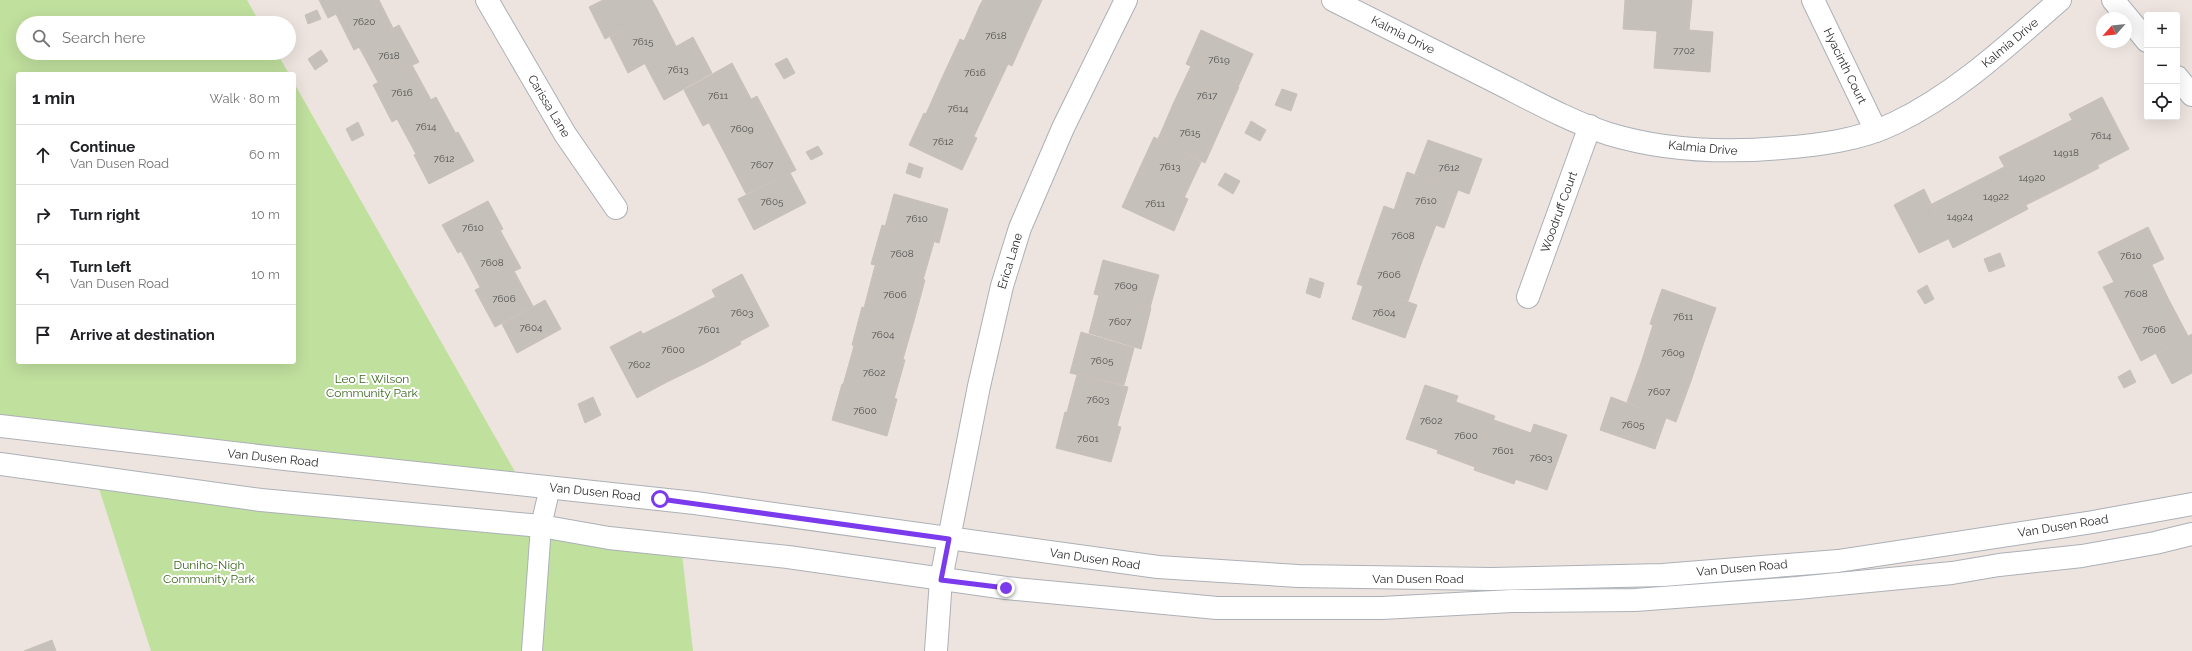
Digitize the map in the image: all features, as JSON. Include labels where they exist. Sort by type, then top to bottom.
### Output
[{"type":"main road","name":"Carissa Lane","points":[[487,0],[565,134],[616,208]]},
{"type":"main road","name":"Erica Lane","points":[[936,651],[941,580],[979,386],[1002,286],[1020,228],[1063,128],[1126,0]]},
{"type":"main road","name":"Kalmia Drive","points":[[1333,0],[1538,103],[1610,134],[1644,142],[1686,148],[1739,152],[1816,145],[1848,140],[1876,131],[1919,110],[1945,94],[1983,66],[2060,0]]},
{"type":"main road","name":"Hyacinth Court","points":[[1813,0],[1876,131]]},
{"type":"main road","points":[[2113,0],[2144,37]]},
{"type":"main road","points":[[2180,81],[2192,95]]},
{"type":"main road","name":"Woodruff Court","points":[[1528,297],[1590,126]]},
{"type":"main road","name":"Van Dusen Road","points":[[0,426],[276,458],[694,503],[1158,568],[1298,576],[1491,579],[1627,576],[1838,561],[2093,522],[2192,504]]},
{"type":"main road","name":"Van Dusen Road","points":[[0,464],[261,500],[541,526],[609,538],[788,557],[941,580],[1006,588],[1217,608],[1382,608],[1512,601],[1635,600],[1796,588],[1952,573],[1999,565],[2082,556],[2155,543],[2192,534]]},
{"type":"lane","points":[[532,651],[541,526],[550,487]]},
{"type":"green space","name":"Leo E. Wilson Community Park","points":[[0,0],[247,0],[256,16],[16,16],[16,60],[281,60],[288,72],[16,72],[16,364],[296,364],[296,87],[522,484],[0,426]]},
{"type":"green space","name":"Duniho-Nigh Community Park","points":[[95,476],[681,545],[693,651],[151,651]]},
{"type":"building","points":[[319,0],[358,0],[335,12],[336,14],[328,18]]},
{"type":"building","points":[[358,0],[379,0],[393,28],[354,50],[335,12]]},
{"type":"building","points":[[603,0],[652,0],[657,9],[605,39],[589,7]]},
{"type":"building","points":[[983,0],[1042,0],[1029,28],[980,5]]},
{"type":"building","points":[[1625,0],[1692,0],[1689,30],[1713,32],[1710,72],[1654,68],[1657,31],[1623,29]]},
{"type":"building","points":[[980,5],[1029,28],[1012,66],[964,41]]},
{"type":"building","points":[[657,9],[676,46],[628,73],[610,37]]},
{"type":"building","points":[[317,10],[321,19],[308,24],[305,15]]},
{"type":"building","points":[[399,25],[419,62],[378,82],[359,47]]},
{"type":"building","points":[[1201,30],[1253,54],[1238,87],[1186,64]]},
{"type":"building","points":[[693,37],[712,73],[664,100],[645,64]]},
{"type":"building","points":[[960,39],[1008,64],[990,102],[941,80]]},
{"type":"building","points":[[321,50],[328,61],[315,70],[308,59]]},
{"type":"building","points":[[787,58],[795,73],[784,79],[775,64]]},
{"type":"building","points":[[732,63],[751,99],[703,126],[684,90]]},
{"type":"building","points":[[412,65],[431,100],[392,122],[373,85]]},
{"type":"building","points":[[1191,66],[1239,87],[1222,125],[1174,102]]},
{"type":"building","points":[[941,80],[990,102],[974,136],[926,114]]},
{"type":"building","points":[[1282,89],[1297,94],[1291,111],[1275,105]]},
{"type":"building","points":[[757,96],[776,132],[728,159],[709,123]]},
{"type":"building","points":[[436,97],[456,134],[416,154],[397,119]]},
{"type":"building","points":[[2102,97],[2129,149],[2098,165],[2069,114]]},
{"type":"building","points":[[1174,102],[1222,125],[1205,163],[1158,139]]},
{"type":"building","points":[[924,113],[977,138],[962,170],[909,145]]},
{"type":"building","points":[[2072,120],[2099,168],[2060,188],[2035,139]]},
{"type":"building","points":[[1251,121],[1266,130],[1260,141],[1245,133]]},
{"type":"building","points":[[358,122],[364,135],[352,141],[346,129]]},
{"type":"building","points":[[458,132],[474,161],[429,184],[414,155]]},
{"type":"building","points":[[776,132],[796,170],[746,194],[728,159]]},
{"type":"building","points":[[1154,137],[1201,162],[1184,198],[1137,174]]},
{"type":"building","points":[[2035,139],[2060,188],[2026,205],[1999,157]]},
{"type":"building","points":[[1428,140],[1482,159],[1469,194],[1415,174]]},
{"type":"building","points":[[818,146],[823,154],[811,160],[806,152]]},
{"type":"building","points":[[909,163],[923,168],[920,178],[906,173]]},
{"type":"building","points":[[2004,167],[2028,209],[1990,229],[1967,186]]},
{"type":"building","points":[[1407,172],[1458,190],[1444,228],[1394,210]]},
{"type":"building","points":[[790,173],[806,203],[754,230],[738,199]]},
{"type":"building","points":[[1225,173],[1240,181],[1233,194],[1218,185]]},
{"type":"building","points":[[1137,174],[1188,199],[1174,231],[1122,207]]},
{"type":"building","points":[[1967,186],[1990,229],[1953,248],[1932,204]]},
{"type":"building","points":[[1924,189],[1948,239],[1919,253],[1894,205]]},
{"type":"building","points":[[894,194],[948,209],[939,243],[885,227]]},
{"type":"building","points":[[488,201],[503,229],[458,253],[442,225]]},
{"type":"building","points":[[1384,206],[1436,225],[1421,264],[1370,246]]},
{"type":"building","points":[[882,225],[934,242],[923,280],[871,264]]},
{"type":"building","points":[[2148,227],[2164,259],[2114,282],[2098,252]]},
{"type":"building","points":[[500,230],[521,268],[480,287],[461,251]]},
{"type":"building","points":[[1370,246],[1421,264],[1408,301],[1357,284]]},
{"type":"building","points":[[2000,253],[2005,266],[1989,272],[1984,259]]},
{"type":"building","points":[[1103,260],[1159,275],[1150,308],[1094,294]]},
{"type":"building","points":[[2152,265],[2168,298],[2121,322],[2103,287]]},
{"type":"building","points":[[875,266],[925,280],[914,321],[864,308]]},
{"type":"building","points":[[514,271],[533,306],[495,327],[475,290]]},
{"type":"building","points":[[742,274],[769,326],[739,342],[712,290]]},
{"type":"building","points":[[1310,278],[1324,283],[1320,298],[1306,293]]},
{"type":"building","points":[[1927,285],[1934,299],[1925,304],[1917,291]]},
{"type":"building","points":[[1363,286],[1417,305],[1405,338],[1352,319]]},
{"type":"building","points":[[1662,289],[1716,308],[1704,342],[1650,324]]},
{"type":"building","points":[[1099,295],[1151,308],[1141,349],[1089,333]]},
{"type":"building","points":[[715,297],[741,344],[704,364],[679,316]]},
{"type":"building","points":[[2168,298],[2188,336],[2141,361],[2121,322]]},
{"type":"building","points":[[545,300],[561,329],[517,353],[502,324]]},
{"type":"building","points":[[862,307],[914,321],[903,359],[852,345]]},
{"type":"building","points":[[679,316],[704,364],[667,382],[643,334]]},
{"type":"building","points":[[1653,325],[1704,342],[1691,381],[1641,363]]},
{"type":"building","points":[[641,331],[667,382],[637,398],[610,347]]},
{"type":"building","points":[[1081,332],[1134,348],[1124,385],[1070,373]]},
{"type":"building","points":[[2192,334],[2192,373],[2172,384],[2156,354]]},
{"type":"building","points":[[854,346],[905,360],[894,399],[843,385]]},
{"type":"building","points":[[1641,363],[1691,381],[1676,422],[1627,402]]},
{"type":"building","points":[[2130,370],[2136,382],[2124,388],[2118,377]]},
{"type":"building","points":[[1077,375],[1128,387],[1117,426],[1067,412]]},
{"type":"building","points":[[842,384],[897,399],[887,436],[832,420]]},
{"type":"building","points":[[1425,385],[1458,396],[1438,450],[1406,439]]},
{"type":"building","points":[[593,397],[601,415],[585,423],[578,404]]},
{"type":"building","points":[[1611,397],[1666,418],[1655,449],[1600,430]]},
{"type":"building","points":[[1456,402],[1495,416],[1475,467],[1437,453]]},
{"type":"building","points":[[1065,412],[1121,427],[1111,462],[1056,448]]},
{"type":"building","points":[[1494,420],[1531,433],[1514,484],[1474,470]]},
{"type":"building","points":[[1534,424],[1567,435],[1547,490],[1515,479]]},
{"type":"building","points":[[52,640],[56,651],[24,651]]},
{"type":"route","points":[[660,499],[949,539],[941,580],[1006,588]]}]
